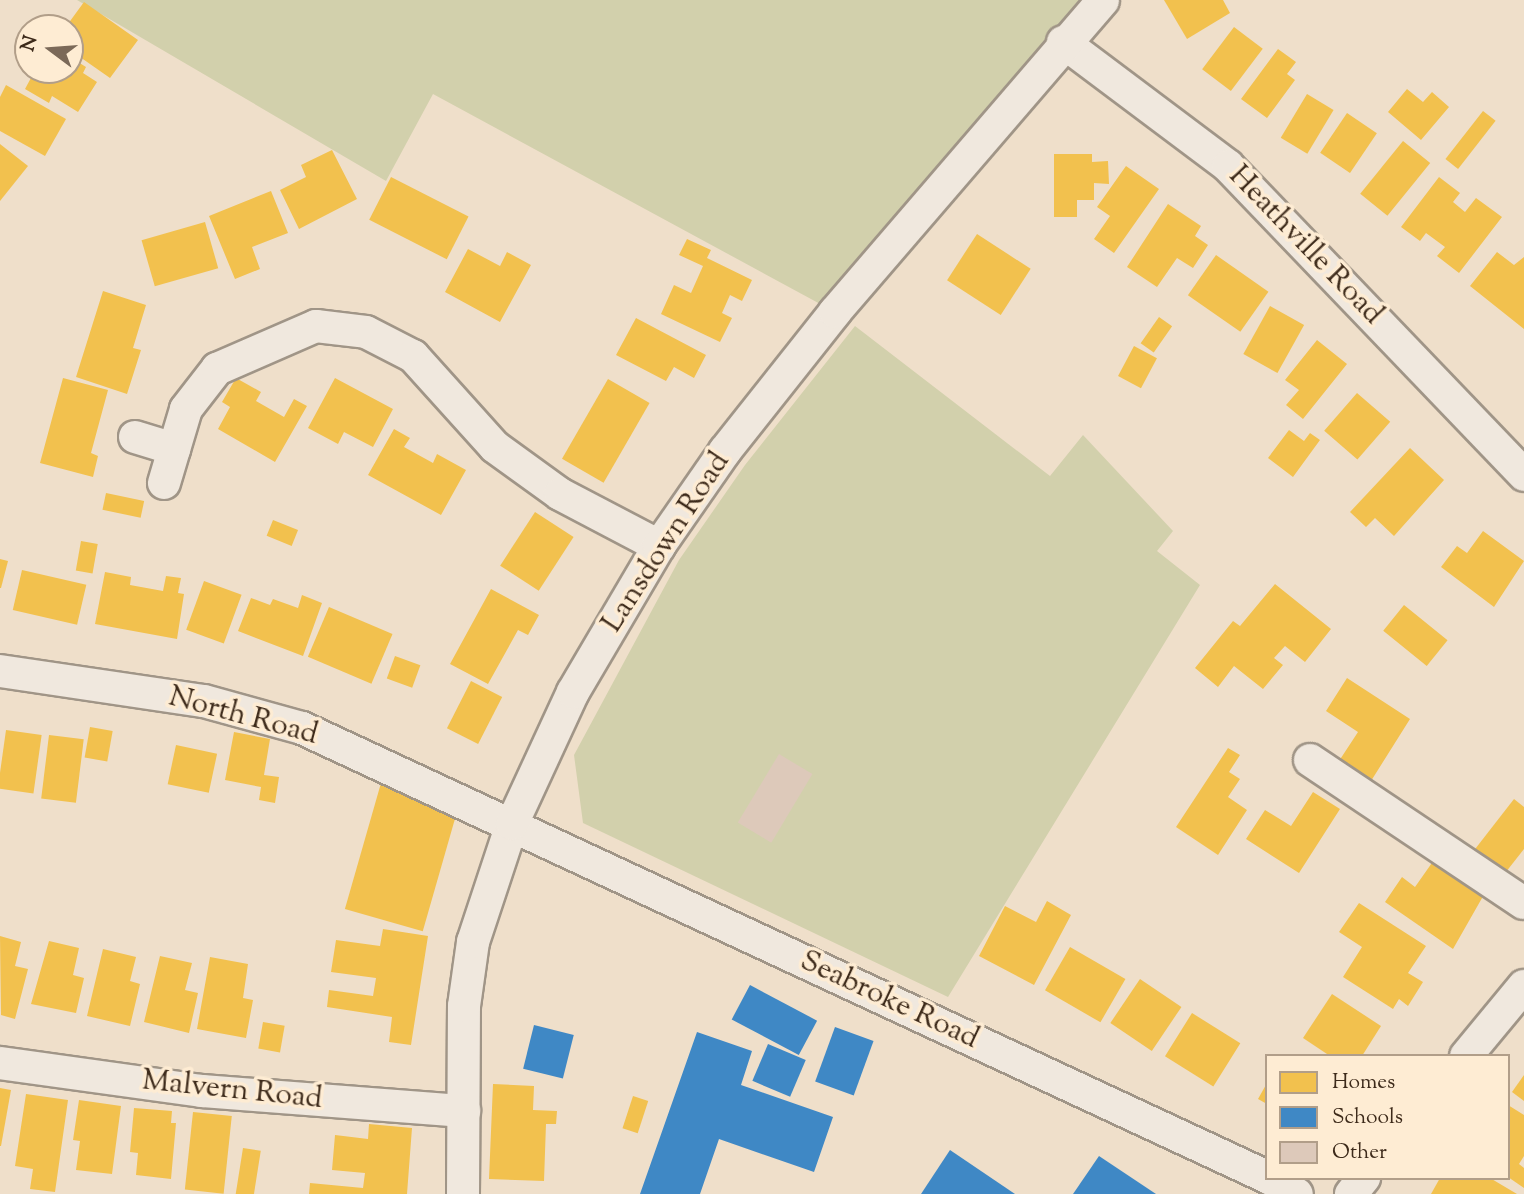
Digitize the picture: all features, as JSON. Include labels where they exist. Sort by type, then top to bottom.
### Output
[{"type":"street","name":"Lansdown Road","points":[[463,1194],[464,1006],[473,942],[512,824],[573,692],[659,546],[725,451],[835,312],[1063,42],[1104,0]]},
{"type":"street","name":"Heathville Road","points":[[1063,42],[1228,166],[1520,459]]},
{"type":"street","points":[[164,483],[186,409],[217,369],[316,326],[366,332],[413,356],[495,447],[560,494],[659,546]]},
{"type":"street","points":[[135,437],[174,449]]},
{"type":"street","name":"North Road","points":[[0,671],[204,701],[302,728],[512,824]]},
{"type":"street","points":[[1310,761],[1524,903]]},
{"type":"street","name":"Seabroke Road","points":[[512,824],[1265,1177]]},
{"type":"street","points":[[1468,1054],[1524,986]]},
{"type":"street","name":"Malvern Road","points":[[0,1063],[202,1091],[464,1111]]},
{"type":"street","name":"Seabroke Road","points":[[1272,1180],[1297,1194]]},
{"type":"street","points":[[1351,1194],[1362,1180]]},
{"type":"shaded area","points":[[77,0],[1103,0],[835,312],[433,94],[386,181]]},
{"type":"shaded area","points":[[855,326],[1050,476],[1083,435],[1173,531],[1157,551],[1200,585],[948,997],[583,823],[574,755],[679,560],[745,465]]},
{"type":"building: Homes","points":[[1164,0],[1223,0],[1230,13],[1187,39]]},
{"type":"building: Homes","points":[[84,2],[138,40],[110,78],[84,60],[84,14],[75,14]]},
{"type":"building: Homes","points":[[1234,27],[1263,49],[1231,91],[1202,69]]},
{"type":"building: Homes","points":[[1278,49],[1296,62],[1287,74],[1295,80],[1267,118],[1241,99]]},
{"type":"building: Homes","points":[[84,74],[97,82],[78,112],[52,96],[49,103],[25,89],[28,84],[84,84]]},
{"type":"building: Homes","points":[[6,85],[66,119],[45,156],[0,131],[0,97]]},
{"type":"building: Homes","points":[[1407,89],[1423,102],[1432,92],[1449,107],[1421,140],[1388,112]]},
{"type":"building: Homes","points":[[1307,94],[1334,110],[1307,154],[1281,138]]},
{"type":"building: Homes","points":[[1483,111],[1496,121],[1458,169],[1445,159]]},
{"type":"building: Homes","points":[[1347,113],[1377,133],[1350,173],[1320,153]]},
{"type":"building: Homes","points":[[1403,141],[1430,163],[1387,216],[1360,194]]},
{"type":"building: Homes","points":[[0,144],[28,166],[0,201]]},
{"type":"building: Homes","points":[[332,150],[357,199],[299,229],[280,190],[306,177],[301,165]]},
{"type":"building: Homes","points":[[1054,154],[1092,154],[1092,162],[1108,161],[1109,184],[1094,183],[1094,200],[1077,200],[1077,217],[1054,217]]},
{"type":"building: Homes","points":[[1126,166],[1159,189],[1114,253],[1094,239],[1110,216],[1097,207]]},
{"type":"building: Homes","points":[[391,177],[469,216],[447,259],[369,220]]},
{"type":"building: Homes","points":[[1439,177],[1460,193],[1453,202],[1465,212],[1476,198],[1502,217],[1459,273],[1437,256],[1445,247],[1426,233],[1420,241],[1401,227]]},
{"type":"building: Homes","points":[[271,191],[288,233],[252,247],[260,269],[235,279],[209,216]]},
{"type":"building: Homes","points":[[1168,204],[1201,226],[1195,236],[1208,245],[1193,268],[1177,258],[1157,287],[1127,267]]},
{"type":"building: Homes","points":[[205,222],[218,268],[155,286],[142,240]]},
{"type":"building: Homes","points":[[977,234],[1031,269],[1001,315],[947,280]]},
{"type":"building: Homes","points":[[687,239],[711,250],[707,258],[752,280],[742,301],[730,295],[722,313],[732,318],[720,342],[661,314],[674,285],[691,293],[703,266],[679,255]]},
{"type":"building: Homes","points":[[468,249],[500,266],[507,252],[531,265],[500,322],[445,292]]},
{"type":"building: Homes","points":[[1497,252],[1514,265],[1524,257],[1524,329],[1470,286]]},
{"type":"building: Homes","points":[[1216,255],[1268,292],[1240,332],[1188,295]]},
{"type":"building: Homes","points":[[103,291],[146,305],[133,348],[141,350],[127,394],[76,377]]},
{"type":"building: Homes","points":[[1270,306],[1304,325],[1277,373],[1243,354]]},
{"type":"building: Homes","points":[[1159,317],[1172,326],[1154,352],[1141,343]]},
{"type":"building: Homes","points":[[636,318],[706,355],[694,378],[674,367],[666,381],[616,355]]},
{"type":"building: Homes","points":[[1317,340],[1347,364],[1303,419],[1286,405],[1299,390],[1285,380]]},
{"type":"building: Homes","points":[[1134,346],[1157,358],[1141,388],[1118,376]]},
{"type":"building: Homes","points":[[63,378],[108,390],[91,453],[98,456],[93,477],[40,463]]},
{"type":"building: Homes","points":[[236,378],[261,392],[256,401],[284,417],[294,399],[307,406],[275,462],[218,429],[230,407],[222,402]]},
{"type":"building: Homes","points":[[335,378],[393,409],[373,447],[344,432],[338,444],[308,428]]},
{"type":"building: Homes","points":[[608,379],[650,403],[604,483],[562,459]]},
{"type":"building: Homes","points":[[1357,393],[1390,422],[1357,460],[1324,431]]},
{"type":"building: Homes","points":[[394,429],[410,438],[404,447],[433,463],[437,454],[466,470],[441,515],[368,475]]},
{"type":"building: Homes","points":[[1289,430],[1304,441],[1310,433],[1320,440],[1293,477],[1268,458]]},
{"type":"building: Homes","points":[[1410,448],[1444,480],[1394,536],[1375,518],[1366,527],[1350,512]]},
{"type":"building: Homes","points":[[106,493],[144,501],[141,518],[102,510]]},
{"type":"building: Homes","points":[[535,512],[574,537],[539,591],[500,566]]},
{"type":"building: Homes","points":[[273,520],[298,530],[292,546],[267,536]]},
{"type":"building: Homes","points":[[1483,531],[1524,561],[1494,607],[1441,567],[1457,546],[1467,553]]},
{"type":"building: Homes","points":[[81,541],[98,544],[93,573],[76,571]]},
{"type":"building: Homes","points":[[0,559],[8,561],[1,588],[0,588]]},
{"type":"building: Homes","points":[[22,570],[86,585],[77,625],[13,610]]},
{"type":"building: Homes","points":[[105,572],[131,577],[130,585],[163,591],[166,576],[181,578],[178,593],[184,594],[177,639],[95,624]]},
{"type":"building: Homes","points":[[204,581],[242,595],[224,644],[186,630]]},
{"type":"building: Homes","points":[[1275,584],[1331,629],[1305,662],[1285,646],[1274,658],[1283,665],[1263,689],[1234,666],[1218,687],[1195,668],[1233,621],[1240,626]]},
{"type":"building: Homes","points":[[491,589],[539,615],[528,635],[518,630],[488,684],[450,664]]},
{"type":"building: Homes","points":[[302,595],[322,603],[303,656],[238,631],[251,598],[270,605],[273,599],[298,608]]},
{"type":"building: Homes","points":[[1404,605],[1448,640],[1427,666],[1383,631]]},
{"type":"building: Homes","points":[[329,607],[393,634],[371,684],[308,657]]},
{"type":"building: Homes","points":[[395,656],[420,665],[412,688],[387,679]]},
{"type":"building: Homes","points":[[1347,678],[1410,719],[1371,781],[1339,761],[1358,732],[1326,711]]},
{"type":"building: Homes","points":[[471,681],[502,697],[478,744],[447,728]]},
{"type":"building: Homes","points":[[90,727],[113,731],[107,762],[85,758]]},
{"type":"building: Homes","points":[[6,730],[42,735],[33,793],[0,789]]},
{"type":"building: Homes","points":[[234,732],[270,739],[264,775],[279,777],[275,803],[259,800],[261,787],[225,780]]},
{"type":"building: Homes","points":[[49,735],[84,739],[76,803],[41,799]]},
{"type":"building: Homes","points":[[176,745],[217,754],[209,793],[168,784]]},
{"type":"building: Homes","points":[[1228,748],[1240,755],[1229,772],[1240,779],[1228,797],[1247,810],[1218,855],[1176,827]]},
{"type":"building: Homes","points":[[381,783],[459,805],[423,931],[345,909]]},
{"type":"building: Homes","points":[[1313,792],[1340,809],[1299,873],[1246,839],[1265,810],[1291,826]]},
{"type":"building: Homes","points":[[1514,799],[1524,807],[1524,849],[1502,877],[1472,853]]},
{"type":"building: Homes","points":[[1441,850],[1490,884],[1453,949],[1385,902],[1402,877],[1415,887]]},
{"type":"building: Homes","points":[[1047,901],[1071,915],[1034,985],[979,956],[1005,906],[1036,922]]},
{"type":"building: Homes","points":[[1359,903],[1426,946],[1408,973],[1423,982],[1408,1006],[1399,999],[1393,1009],[1343,977],[1362,947],[1339,932]]},
{"type":"building: Homes","points":[[383,929],[428,936],[411,1045],[389,1042],[392,1017],[327,1007],[329,990],[373,996],[376,978],[331,972],[336,940],[380,946]]},
{"type":"building: Homes","points":[[0,936],[21,942],[15,966],[28,969],[15,1019],[1,1015]]},
{"type":"building: Homes","points":[[49,941],[79,948],[73,975],[84,978],[76,1013],[31,1004]]},
{"type":"building: Homes","points":[[1070,947],[1125,979],[1100,1022],[1045,990]]},
{"type":"building: Homes","points":[[103,949],[136,957],[130,981],[140,984],[130,1026],[87,1016]]},
{"type":"building: Homes","points":[[160,956],[192,963],[185,990],[198,993],[189,1033],[144,1022]]},
{"type":"building: Homes","points":[[210,957],[248,964],[243,998],[253,1000],[246,1038],[197,1029]]},
{"type":"building: Homes","points":[[1140,979],[1181,1007],[1152,1051],[1110,1023]]},
{"type":"building: Homes","points":[[1332,994],[1381,1026],[1363,1054],[1327,1054],[1303,1038]]},
{"type":"building: Homes","points":[[1192,1013],[1240,1043],[1213,1086],[1165,1056]]},
{"type":"building: Homes","points":[[263,1022],[285,1026],[280,1052],[258,1049]]},
{"type":"building: Homes","points":[[1524,1075],[1524,1101],[1512,1092]]},
{"type":"building: Homes","points":[[493,1084],[534,1086],[533,1110],[557,1111],[556,1124],[546,1124],[544,1181],[489,1179]]},
{"type":"building: Homes","points":[[1265,1087],[1265,1103],[1258,1099]]},
{"type":"building: Homes","points":[[0,1088],[11,1090],[1,1146],[0,1146]]},
{"type":"building: Homes","points":[[26,1094],[68,1100],[55,1192],[30,1189],[33,1169],[15,1166]]},
{"type":"building: Homes","points":[[633,1096],[648,1101],[638,1133],[622,1128]]},
{"type":"building: Homes","points":[[79,1100],[121,1106],[112,1174],[76,1170],[80,1141],[73,1140]]},
{"type":"building: Homes","points":[[1510,1106],[1524,1115],[1524,1156],[1519,1164],[1524,1168],[1524,1188],[1510,1178]]},
{"type":"building: Homes","points":[[134,1108],[172,1111],[171,1123],[176,1123],[171,1179],[136,1175],[138,1153],[130,1152]]},
{"type":"building: Homes","points":[[193,1112],[232,1116],[224,1194],[185,1190]]},
{"type":"building: Homes","points":[[369,1124],[412,1128],[407,1194],[309,1194],[310,1183],[363,1188],[365,1173],[332,1170],[335,1135],[368,1139]]},
{"type":"building: Homes","points":[[243,1148],[261,1151],[254,1194],[236,1194]]},
{"type":"building: Homes","points":[[1439,1180],[1493,1180],[1517,1194],[1431,1194]]},
{"type":"building: Schools","points":[[750,985],[817,1021],[799,1055],[732,1019]]},
{"type":"building: Schools","points":[[534,1025],[574,1035],[563,1079],[523,1069]]},
{"type":"building: Schools","points":[[835,1027],[874,1041],[854,1096],[815,1082]]},
{"type":"building: Schools","points":[[697,1032],[752,1051],[741,1085],[833,1117],[814,1172],[719,1139],[700,1194],[640,1194]]},
{"type":"building: Schools","points":[[768,1044],[806,1060],[790,1097],[752,1081]]},
{"type":"building: Schools","points":[[950,1150],[1015,1194],[921,1194]]},
{"type":"building: Schools","points":[[1099,1156],[1156,1194],[1073,1194]]},
{"type":"building: Other","points":[[779,754],[812,774],[771,843],[738,823]]}]
